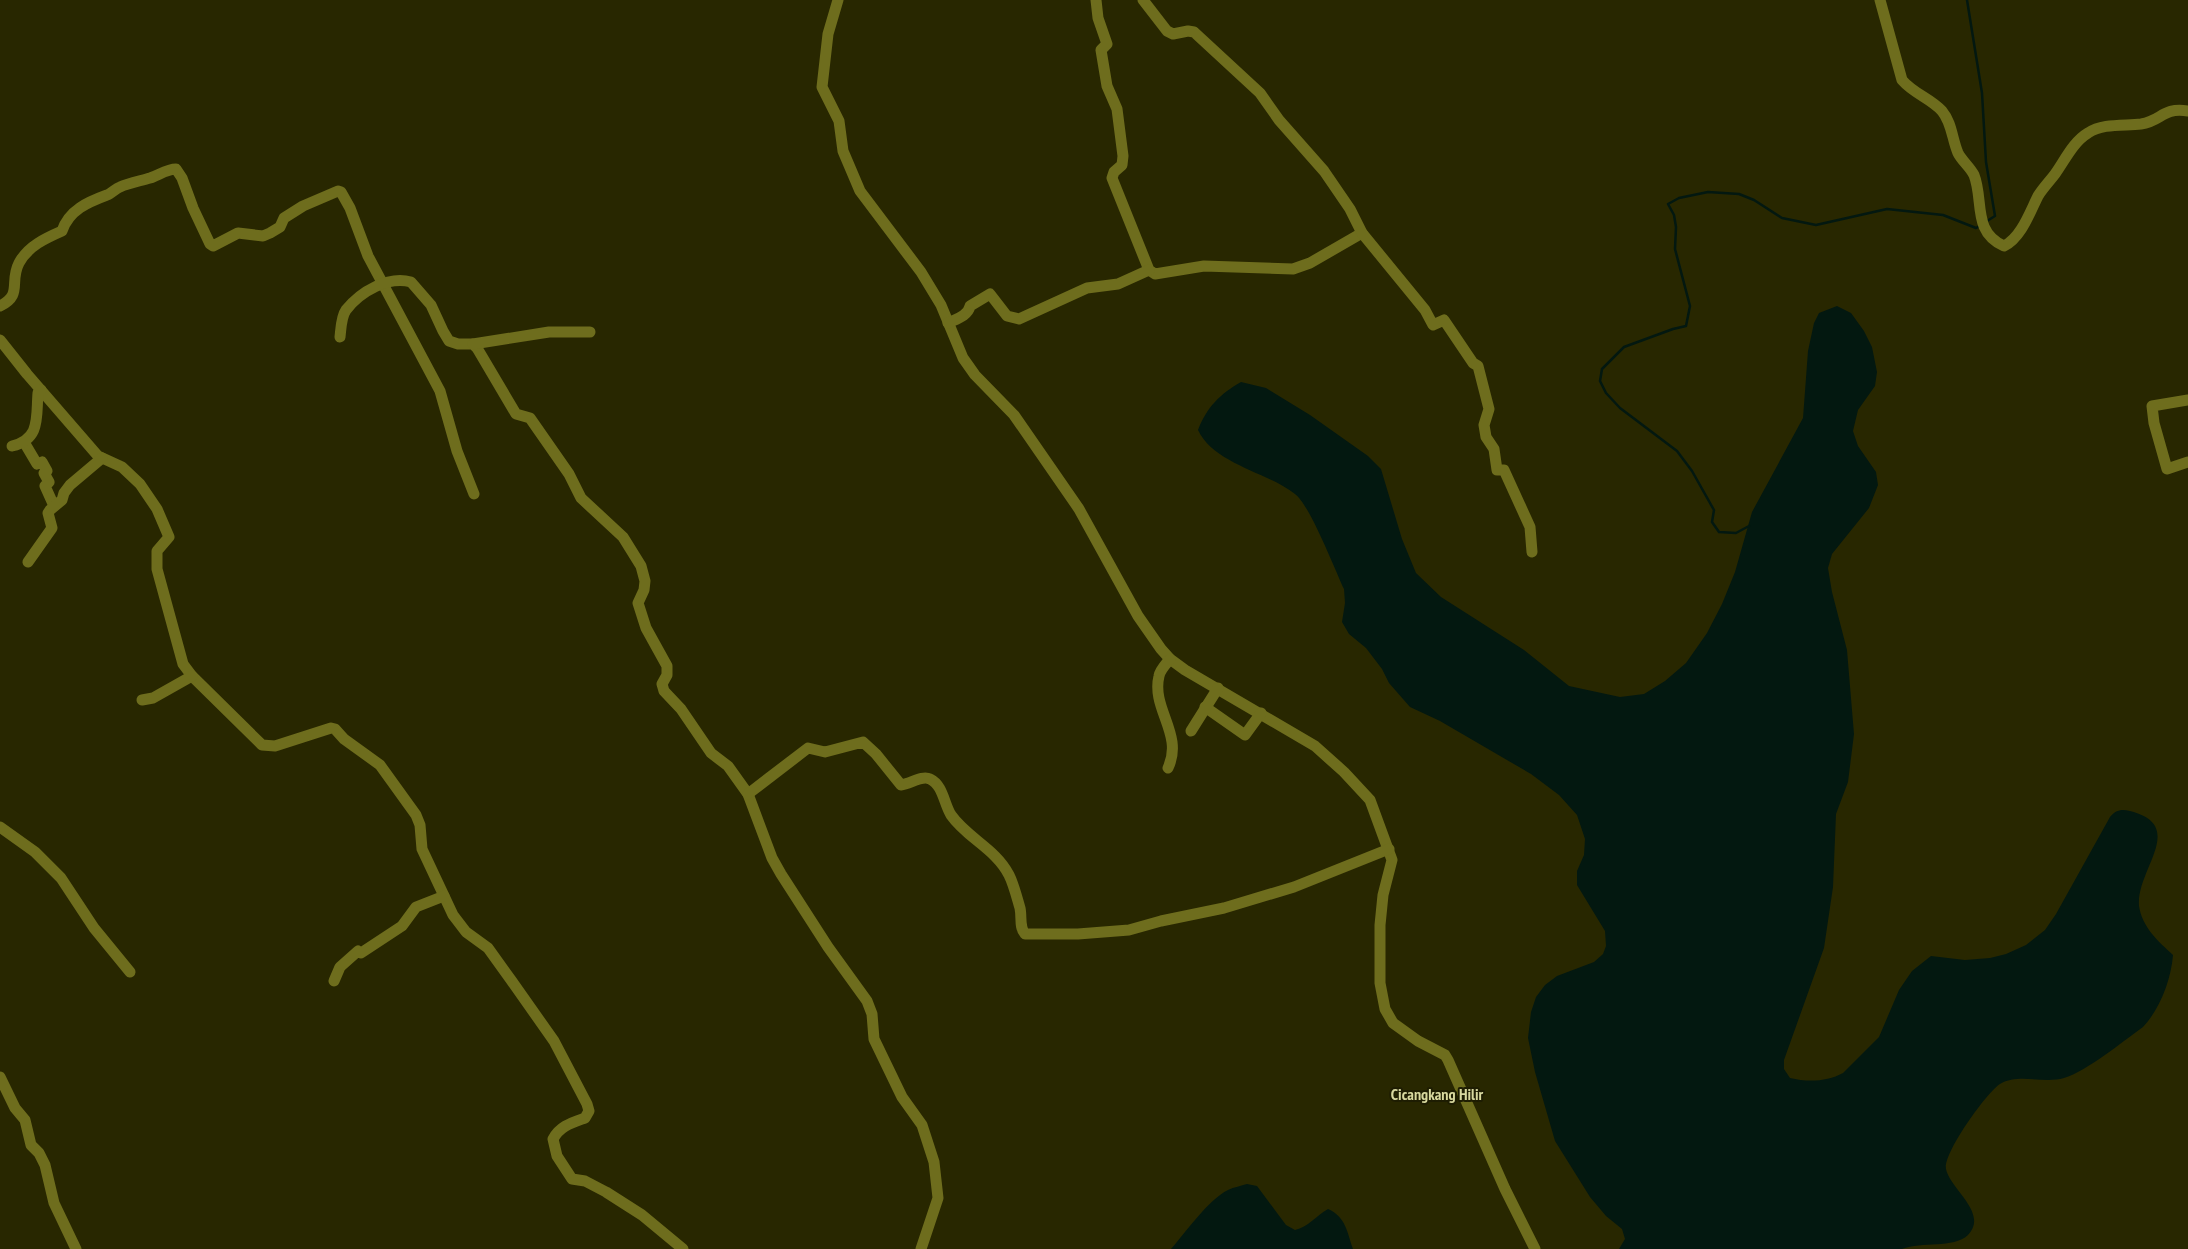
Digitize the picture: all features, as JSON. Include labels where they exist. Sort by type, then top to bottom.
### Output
[{"type":"street","points":[[838,0],[828,34],[822,87],[838,122],[843,151],[860,192],[921,272],[941,305],[963,358],[975,375],[1014,414],[1080,509],[1138,616],[1170,660],[1315,746],[1344,772],[1370,800],[1389,849],[1392,864],[1383,896],[1380,925],[1380,984],[1385,1009],[1393,1023],[1418,1041],[1445,1055],[1535,1249]]},
{"type":"street","points":[[1096,0],[1098,18],[1107,44],[1101,50],[1104,74],[1116,109],[1122,147],[1122,165],[1114,172],[1112,178],[1149,270],[1155,274],[1219,265],[1235,268],[1277,267],[1292,269],[1310,264],[1362,233]]},
{"type":"street","points":[[1142,0],[1167,31],[1173,34],[1188,31],[1194,32],[1260,93],[1279,120],[1334,185],[1350,209],[1362,233],[1425,310],[1433,325],[1444,320],[1473,363],[1478,366],[1489,409],[1484,425],[1486,437],[1494,449],[1497,470],[1504,470],[1530,527],[1532,552]]},
{"type":"street","points":[[1880,0],[1902,80],[1911,91],[1930,101],[1941,110],[1950,124],[1959,156],[1974,176],[1980,218],[1989,234],[2004,246],[2011,242],[2032,211],[2039,194],[2076,144],[2089,132],[2103,127],[2154,120],[2166,112],[2188,111]]},
{"type":"street","points":[[0,306],[10,301],[14,296],[18,264],[25,254],[39,242],[62,231],[65,222],[78,208],[93,199],[108,195],[118,187],[162,174],[168,169],[176,169],[182,178],[193,208],[210,244],[213,246],[238,233],[264,236],[280,227],[284,218],[304,206],[338,191],[350,208],[368,256],[440,391],[457,450],[474,494]]},
{"type":"street","points":[[948,323],[964,315],[969,311],[970,306],[990,294],[1006,316],[1019,319],[1087,288],[1118,284],[1149,270]]},
{"type":"street","points":[[340,337],[346,311],[366,293],[383,282],[411,282],[427,299],[449,341],[458,344],[473,344],[549,332],[590,332]]},
{"type":"street","points":[[0,340],[41,390],[102,458],[122,468],[140,484],[157,509],[169,537],[158,551],[157,569],[183,664],[192,676],[262,745],[275,746],[331,728],[335,729],[344,739],[380,765],[416,815],[420,825],[422,848],[454,915],[466,932],[488,948],[545,1028],[587,1104],[589,1111],[585,1118],[564,1126],[553,1139],[557,1156],[569,1176],[572,1179],[585,1181],[627,1206],[683,1249]]},
{"type":"street","points":[[473,344],[516,414],[530,418],[569,474],[581,498],[611,524],[631,548],[641,566],[645,581],[644,590],[638,602],[639,611],[667,666],[667,675],[662,684],[664,691],[681,709],[712,753],[728,766],[748,794],[772,858],[781,874],[828,947],[867,1001],[872,1014],[874,1039],[902,1098],[926,1134],[934,1162],[938,1198],[921,1249]]},
{"type":"street","points":[[12,446],[24,442],[30,436],[37,423],[38,394],[41,390]]},
{"type":"street","points":[[2188,400],[2152,406],[2154,423],[2167,469],[2188,462]]},
{"type":"street","points":[[24,442],[37,464],[42,462],[47,471],[44,473],[49,482],[45,486],[54,506]]},
{"type":"street","points":[[28,562],[52,528],[48,513],[62,500],[70,485],[102,458]]},
{"type":"street","points":[[1168,768],[1173,756],[1173,744],[1165,719],[1158,682],[1159,674],[1170,660]]},
{"type":"street","points":[[142,700],[153,698],[192,676]]},
{"type":"street","points":[[1191,731],[1218,688]]},
{"type":"street","points":[[1205,708],[1245,735],[1261,713]]},
{"type":"street","points":[[748,794],[808,748],[824,752],[863,742],[876,754],[901,785],[923,778],[930,779],[936,784],[950,814],[966,832],[987,847],[1010,876],[1021,911],[1022,929],[1025,934],[1078,934],[1129,930],[1160,921],[1224,908],[1294,887],[1389,849]]},
{"type":"street","points":[[0,826],[35,852],[60,878],[94,928],[130,972]]},
{"type":"street","points":[[334,982],[340,967],[358,951],[361,953],[402,926],[416,907],[444,896]]},
{"type":"street","points":[[0,1076],[15,1108],[26,1120],[30,1145],[39,1153],[45,1165],[54,1204],[76,1249]]},
{"type":"shaded area","points":[[1837,306],[1851,313],[1864,331],[1872,347],[1877,372],[1875,386],[1858,410],[1853,431],[1858,446],[1876,472],[1878,485],[1869,508],[1832,554],[1828,568],[1832,592],[1847,650],[1854,734],[1848,782],[1836,814],[1833,887],[1824,948],[1784,1060],[1784,1069],[1790,1078],[1803,1080],[1824,1080],[1843,1073],[1879,1037],[1899,990],[1912,971],[1931,956],[1965,960],[1990,958],[2006,954],[2026,945],[2045,930],[2056,914],[2110,817],[2119,811],[2130,811],[2147,818],[2155,827],[2158,838],[2140,892],[2139,906],[2143,921],[2147,927],[2156,939],[2173,955],[2170,974],[2164,994],[2149,1020],[2143,1027],[2094,1063],[2056,1080],[2015,1079],[2007,1081],[1994,1089],[1976,1110],[1951,1150],[1946,1169],[1974,1218],[1973,1227],[1968,1235],[1962,1239],[1954,1242],[1919,1245],[1902,1249],[1619,1249],[1625,1239],[1622,1229],[1606,1216],[1590,1197],[1555,1141],[1535,1072],[1528,1038],[1531,1012],[1536,997],[1545,985],[1557,976],[1594,962],[1603,954],[1606,946],[1605,931],[1577,885],[1577,871],[1584,855],[1585,839],[1577,815],[1559,795],[1531,774],[1440,721],[1410,707],[1389,683],[1382,669],[1366,648],[1349,634],[1342,622],[1345,603],[1344,589],[1315,524],[1301,500],[1283,486],[1242,467],[1216,451],[1206,442],[1198,430],[1215,402],[1241,382],[1266,388],[1310,415],[1368,456],[1381,469],[1402,539],[1416,573],[1441,597],[1524,650],[1569,686],[1620,697],[1644,694],[1665,681],[1686,663],[1707,633],[1722,604],[1735,572],[1752,512],[1803,418],[1808,351],[1814,323],[1819,313]]},
{"type":"shaded area","points":[[1247,1184],[1257,1186],[1286,1225],[1295,1230],[1308,1224],[1328,1209],[1334,1212],[1345,1226],[1353,1249],[1171,1249],[1198,1217],[1220,1195],[1235,1187]]},
{"type":"waterway","points":[[1967,0],[1982,93],[1986,162],[1995,216],[1987,221]]},
{"type":"waterway","points":[[1749,526],[1736,533],[1719,532],[1712,522],[1714,510],[1692,471],[1677,451],[1620,408],[1606,393],[1600,381],[1602,369],[1624,347],[1686,326],[1690,306],[1675,249],[1676,227],[1674,215],[1668,204],[1679,198],[1708,192],[1739,194],[1754,200],[1782,218],[1816,225],[1887,209],[1943,215],[1976,228],[1980,226]]},
{"type":"district","name":"Cicangkang Hilir","points":[[1437,1094]]}]
